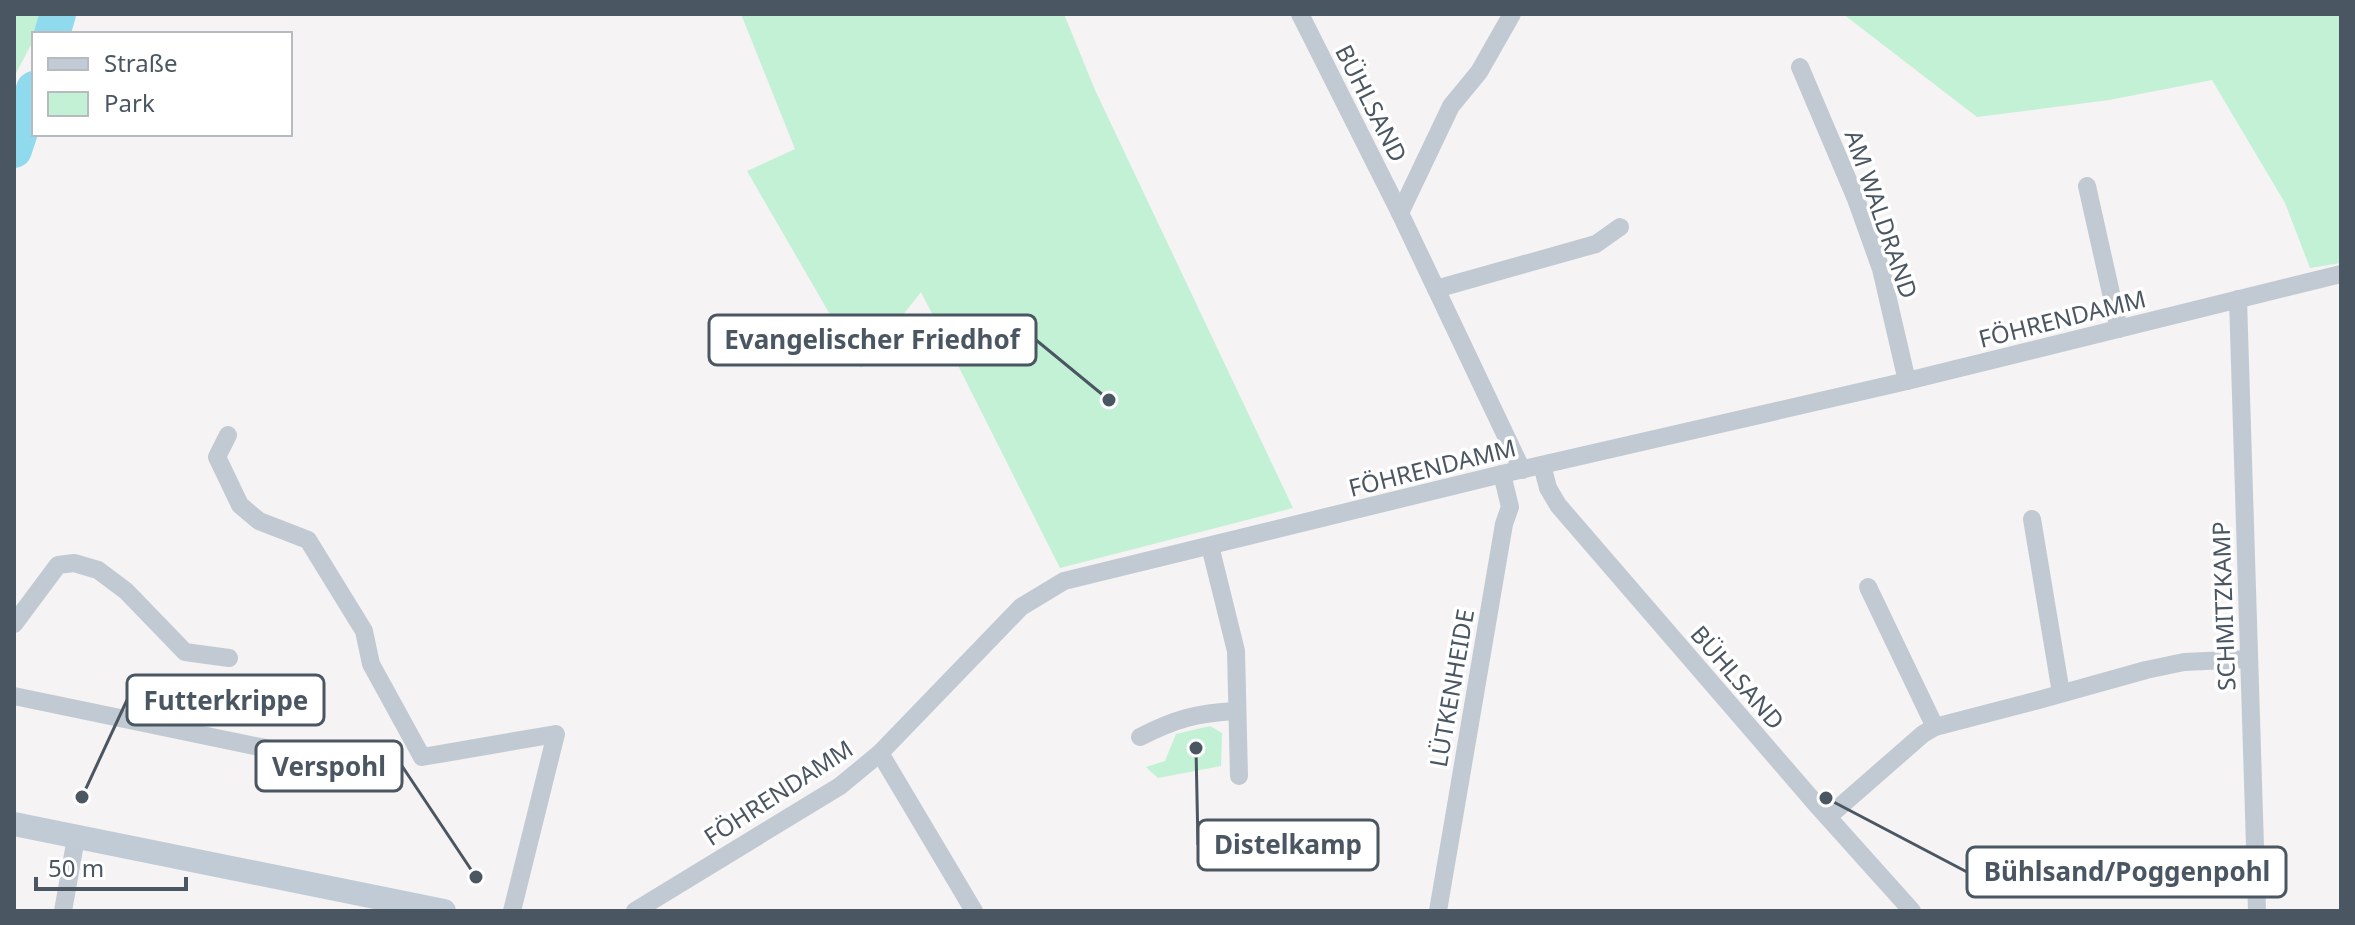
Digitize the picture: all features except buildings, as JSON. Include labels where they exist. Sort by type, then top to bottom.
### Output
[{"type":"main road","points":[[14,824],[444,911]]},
{"type":"street","name":"BÜHLSAND","points":[[1300,14],[1400,213],[1522,470]]},
{"type":"street","name":"BÜHLSAND","points":[[1400,213],[1451,106],[1479,72],[1512,14]]},
{"type":"street","name":"AM WALDRAND","points":[[1800,67],[1856,199],[1881,269],[1907,381]]},
{"type":"street","points":[[2087,186],[2119,329]]},
{"type":"street","points":[[1436,289],[1596,244],[1620,227]]},
{"type":"street","name":"FÖHRENDAMM","points":[[635,911],[840,786],[880,753],[1021,607],[1064,581],[1502,474],[1907,381],[2341,274]]},
{"type":"street","name":"SCHMITZKAMP","points":[[2238,299],[2257,911]]},
{"type":"street","points":[[228,435],[217,457],[240,505],[259,521],[308,540],[364,631],[371,664],[422,757],[556,734],[512,911]]},
{"type":"street","name":"BÜHLSAND","points":[[1542,465],[1548,488],[1558,505],[1912,911]]},
{"type":"street","name":"LÜTKENHEIDE","points":[[1438,911],[1504,524],[1510,507],[1502,474]]},
{"type":"street","points":[[2032,519],[2061,693]]},
{"type":"street","points":[[1210,546],[1236,651],[1239,776]]},
{"type":"street","points":[[14,624],[58,565],[74,563],[98,570],[126,591],[185,652],[229,658]]},
{"type":"street","points":[[1868,587],[1935,727]]},
{"type":"street","points":[[1828,817],[1935,727],[2146,670],[2184,662],[2249,659]]},
{"type":"street","points":[[14,696],[308,757]]},
{"type":"street","points":[[1140,737],[1171,721],[1206,713],[1236,711]]},
{"type":"street","points":[[880,753],[974,911]]},
{"type":"street","points":[[63,911],[76,838]]},
{"type":"green space","points":[[14,14],[47,14],[38,32],[32,32],[32,43],[14,77]]},
{"type":"green space","points":[[741,14],[1064,14],[1095,90],[1293,508],[1060,568],[921,292],[861,368],[747,171],[795,149]]},
{"type":"green space","points":[[1843,14],[2341,14],[2341,263],[2310,268],[2285,203],[2212,80],[2109,100],[1977,117]]},
{"type":"green space","points":[[1210,726],[1222,733],[1221,766],[1158,778],[1146,767],[1165,761],[1176,734]]},
{"type":"waterway","points":[[53,32],[58,14]]},
{"type":"waterway","points":[[14,150],[32,95]]},
{"type":"place","name":"Evangelischer Friedhof","points":[[1109,400]]},
{"type":"place","name":"Distelkamp","points":[[1196,748]]},
{"type":"place","name":"Futterkrippe","points":[[82,797]]},
{"type":"place","name":"Bühlsand/Poggenpohl","points":[[1826,798]]},
{"type":"place","name":"Verspohl","points":[[476,877]]}]
